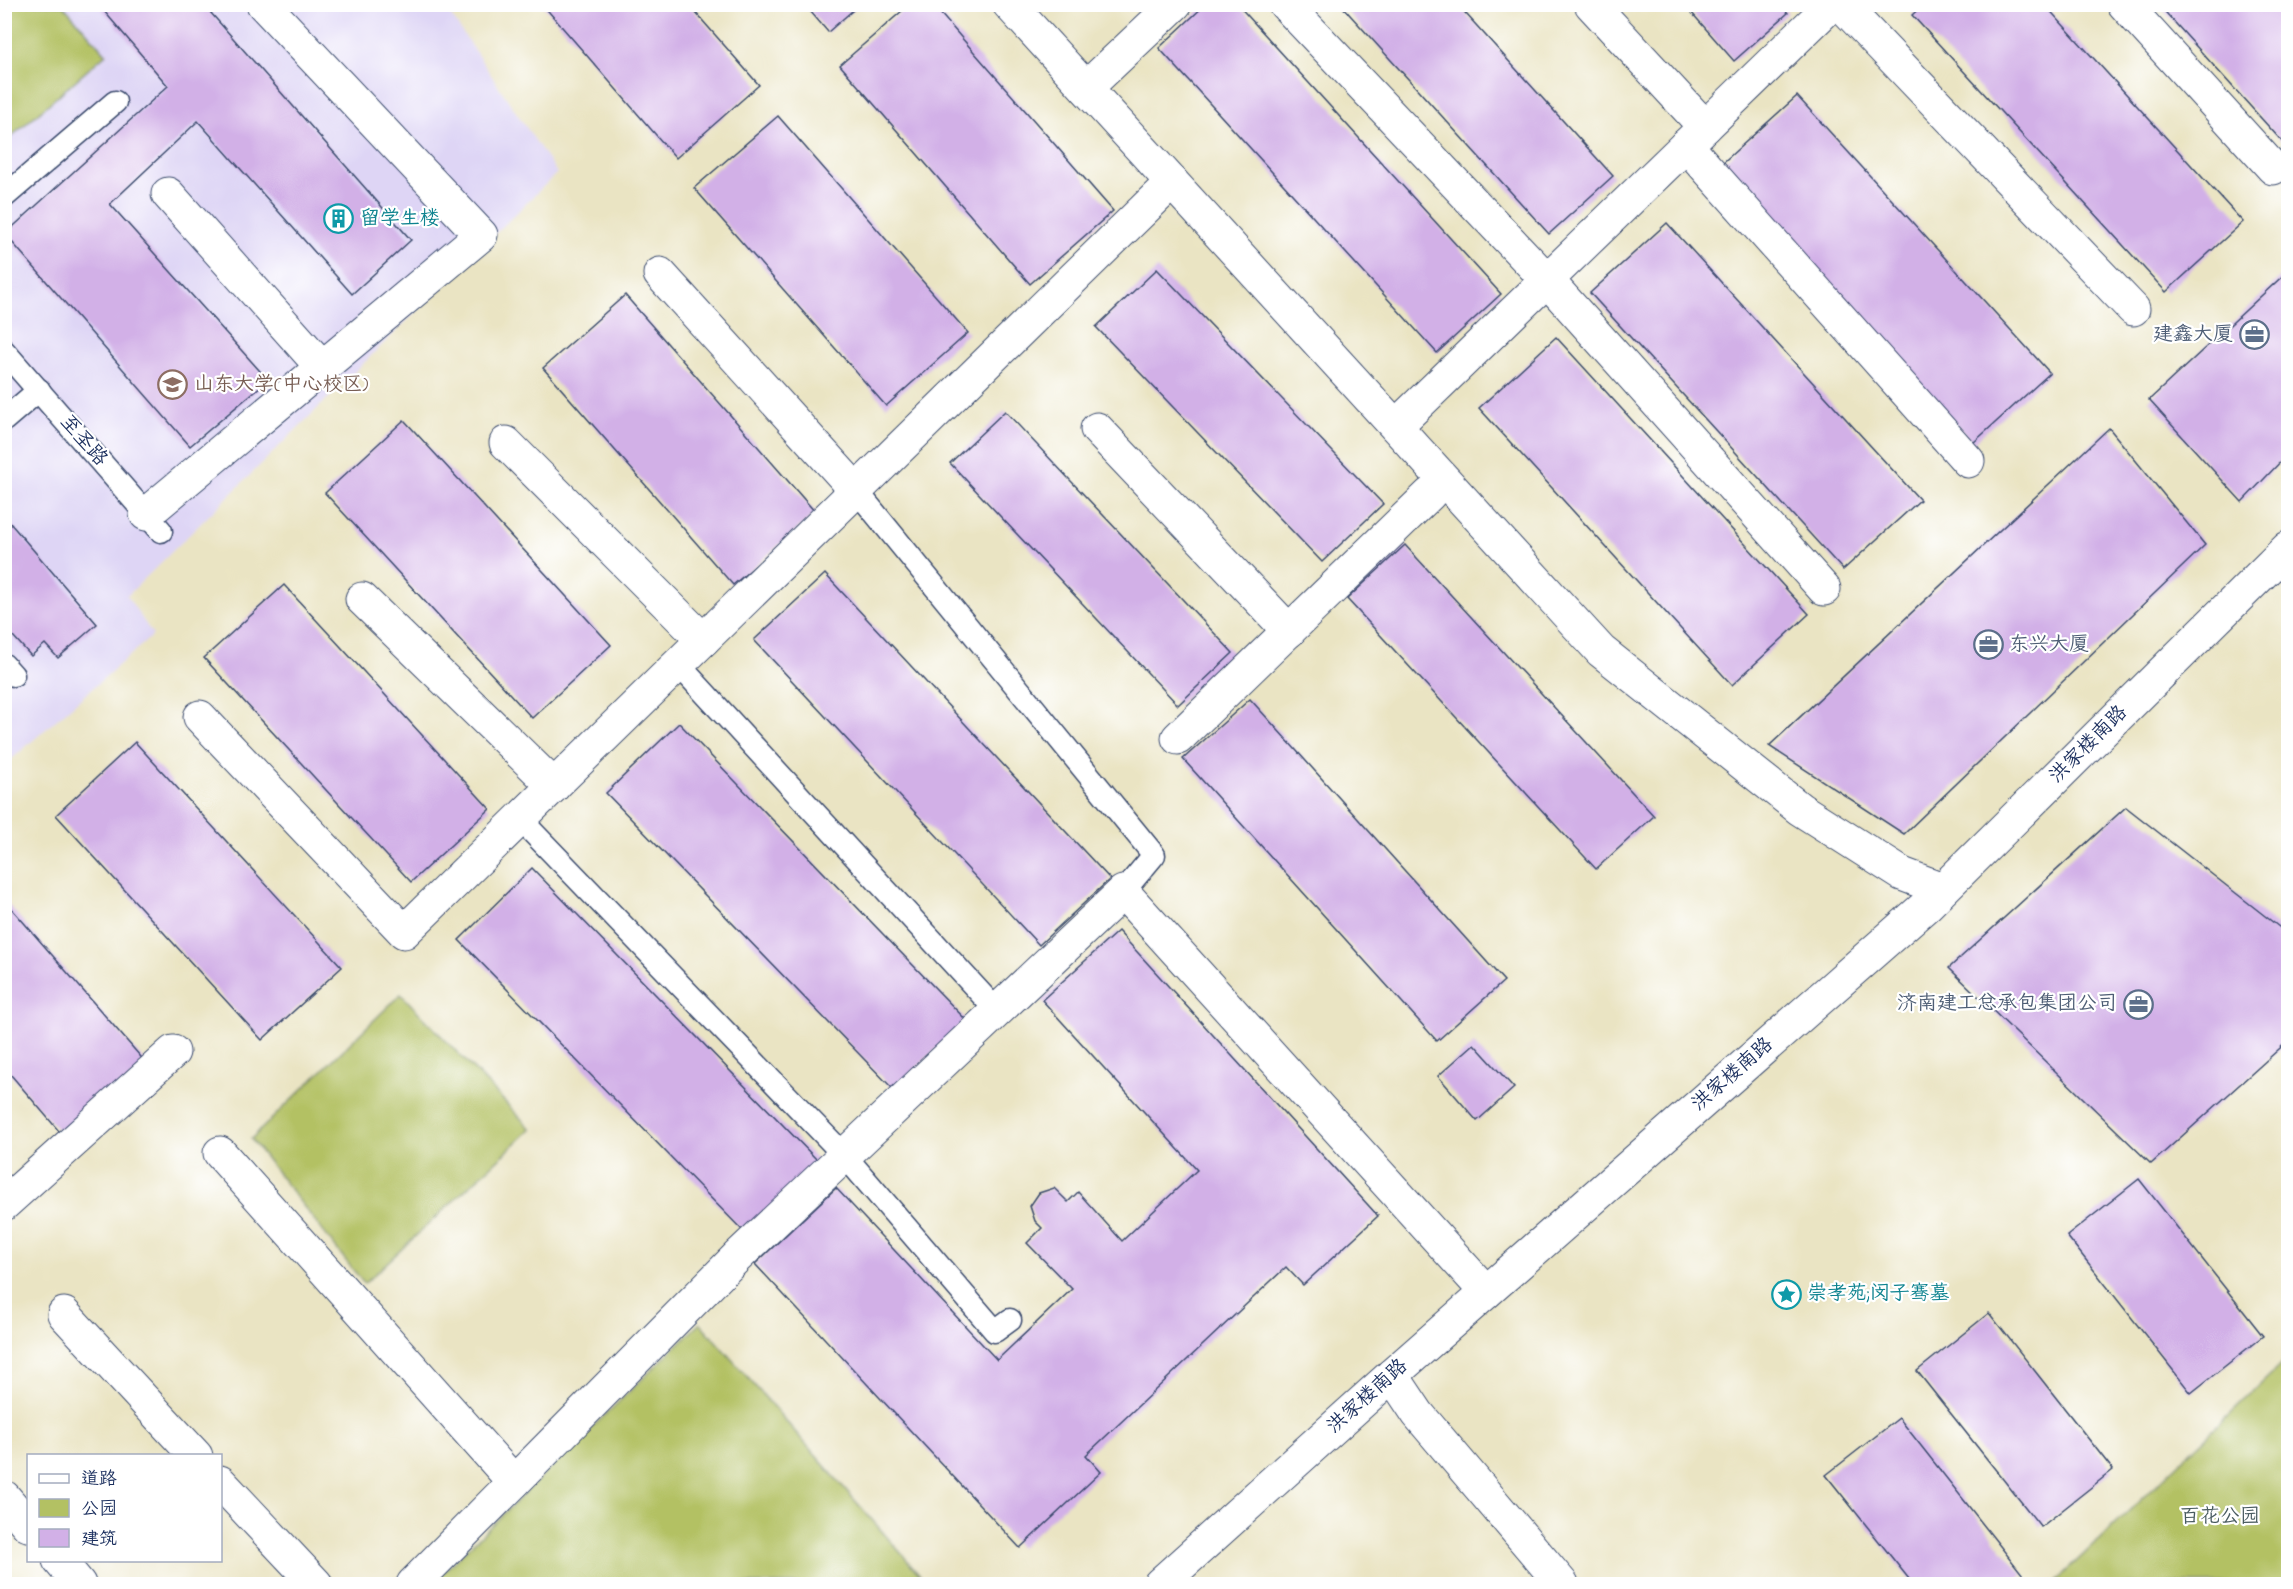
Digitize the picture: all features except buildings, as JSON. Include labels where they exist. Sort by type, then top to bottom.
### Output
[{"type":"street","points":[[154,523],[322,367],[481,235],[263,4]]},
{"type":"street","points":[[1009,4],[1601,651],[1800,809],[1935,897]]},
{"type":"street","points":[[1086,88],[1175,4]]},
{"type":"street","points":[[1285,4],[1547,280],[1824,589]]},
{"type":"street","points":[[1591,4],[1695,136],[1968,461]]},
{"type":"street","points":[[1404,436],[1547,280],[1832,4]]},
{"type":"street","points":[[1841,4],[2133,309]]},
{"type":"street","points":[[2124,4],[2273,168]]},
{"type":"street","points":[[200,717],[404,932],[1172,182]]},
{"type":"street","points":[[168,194],[322,367]]},
{"type":"street","points":[[660,274],[856,490]]},
{"type":"street","points":[[1097,429],[1289,631]]},
{"type":"street","points":[[1404,436],[1430,494],[1589,666],[1790,828],[1886,890],[1935,897]]},
{"type":"street","points":[[506,443],[703,640]]},
{"type":"street","points":[[1178,738],[1430,494]]},
{"type":"street","name":"洪家楼南路","points":[[1160,1584],[1392,1375],[1935,897],[2289,548]]},
{"type":"street","points":[[362,599],[554,786]]},
{"type":"street","points":[[413,1584],[737,1257],[1123,892],[1486,1292]]},
{"type":"street","points":[[9,1191],[173,1052]]},
{"type":"street","points":[[220,1154],[514,1482]]},
{"type":"street","points":[[64,1314],[195,1454]]},
{"type":"street","points":[[1392,1375],[1418,1414],[1562,1584]]},
{"type":"street","points":[[222,1484],[316,1584]]},
{"type":"street","points":[[4,1497],[27,1524]]},
{"type":"street","points":[[61,1562],[79,1584]]},
{"type":"lane","points":[[4,197],[115,102]]},
{"type":"lane","name":"至圣路","points":[[4,351],[154,523]]},
{"type":"lane","points":[[4,420],[39,390]]},
{"type":"lane","points":[[856,490],[1154,855],[1123,892]]},
{"type":"lane","points":[[678,664],[998,1012]]},
{"type":"lane","points":[[520,819],[845,1156],[995,1331],[1010,1320]]},
{"type":"shaded area","name":"山东大学(中心校区)","points":[[5,5],[444,5],[557,173],[127,596],[153,635],[5,765]]},
{"type":"green space","points":[[5,4],[63,5],[106,54],[5,142]]},
{"type":"green space","points":[[401,994],[531,1129],[364,1284],[251,1139]]},
{"type":"green space","points":[[700,1323],[928,1584],[444,1584],[438,1577]]},
{"type":"green space","name":"百花公园","points":[[2288,1358],[2288,1584],[2053,1584]]},
{"type":"place","name":"留学生楼","points":[[339,219]]},
{"type":"place","name":"建鑫大厦","points":[[2254,335]]},
{"type":"place","name":"山东大学(中心校区)","points":[[173,385]]},
{"type":"place","name":"东兴大厦","points":[[1988,645]]},
{"type":"place","name":"济南建工总承包集团公司","points":[[2138,1004]]},
{"type":"place","name":"崇孝苑;闵子骞墓","points":[[1786,1294]]}]
